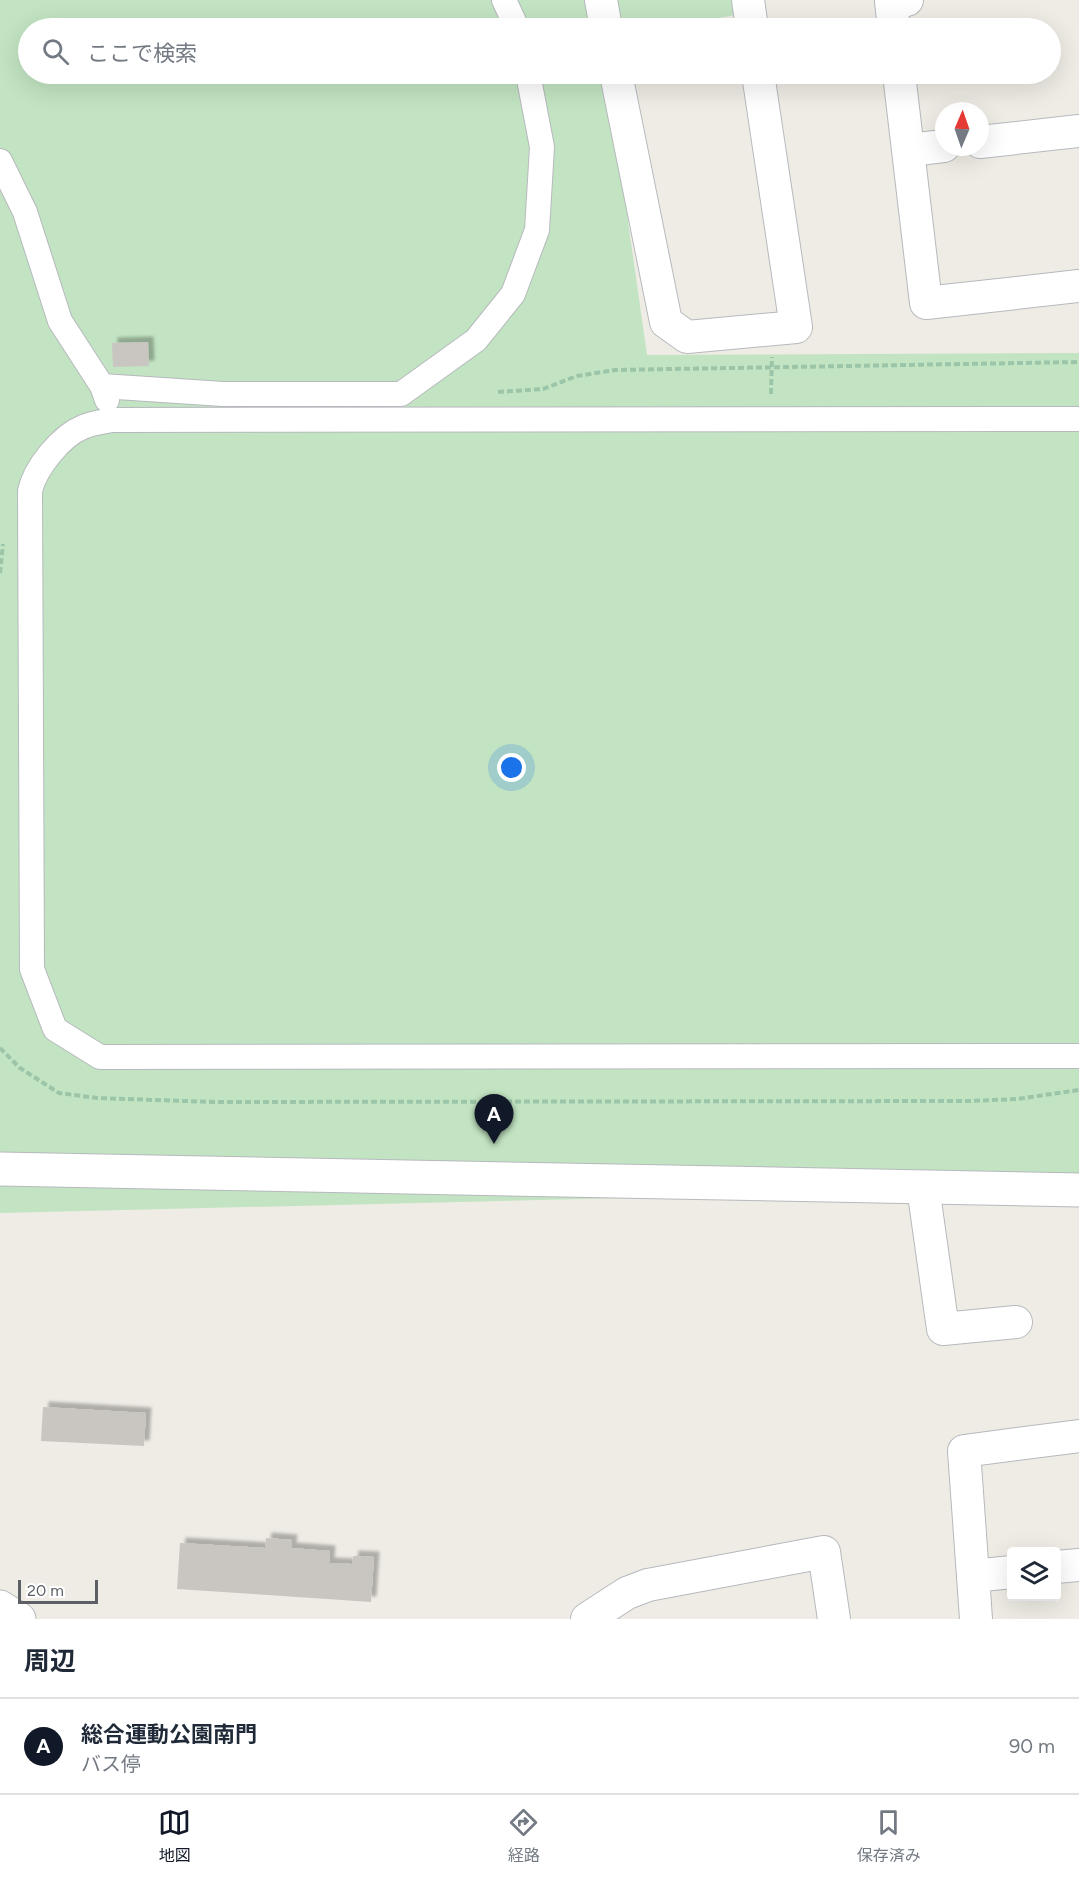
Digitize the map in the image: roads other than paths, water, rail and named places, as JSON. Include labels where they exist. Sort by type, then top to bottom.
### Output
[{"type":"street","points":[[504,0],[512,18]]},
{"type":"street","points":[[601,0],[604,18]]},
{"type":"street","points":[[748,0],[751,18]]},
{"type":"street","points":[[893,18],[891,2],[907,0]]},
{"type":"street","points":[[102,386],[223,394],[401,394],[476,340],[513,294],[537,230],[542,147],[530,84]]},
{"type":"street","points":[[618,84],[666,322],[687,337],[796,327],[760,84]]},
{"type":"street","points":[[900,84],[926,303],[1079,286]]},
{"type":"street","points":[[989,141],[1079,131]]},
{"type":"street","points":[[909,150],[935,147]]},
{"type":"street","points":[[0,161],[25,212],[60,321],[102,386],[110,407],[111,420]]},
{"type":"street","points":[[1079,419],[111,420],[82,427],[65,441],[42,462],[30,488],[32,969],[55,1029],[100,1057],[1079,1056]]},
{"type":"street","points":[[0,1169],[1079,1190]]},
{"type":"street","points":[[923,1187],[943,1329],[1016,1322]]},
{"type":"street","points":[[976,1619],[964,1451],[1079,1436]]},
{"type":"street","points":[[587,1619],[627,1593],[648,1585],[824,1552],[834,1619]]},
{"type":"street","points":[[1061,1567],[1079,1565]]},
{"type":"street","points":[[973,1576],[1007,1572]]},
{"type":"street","points":[[0,1607],[19,1619]]},
{"type":"place","name":"総合運動公園南門","points":[[494,1144]]}]
